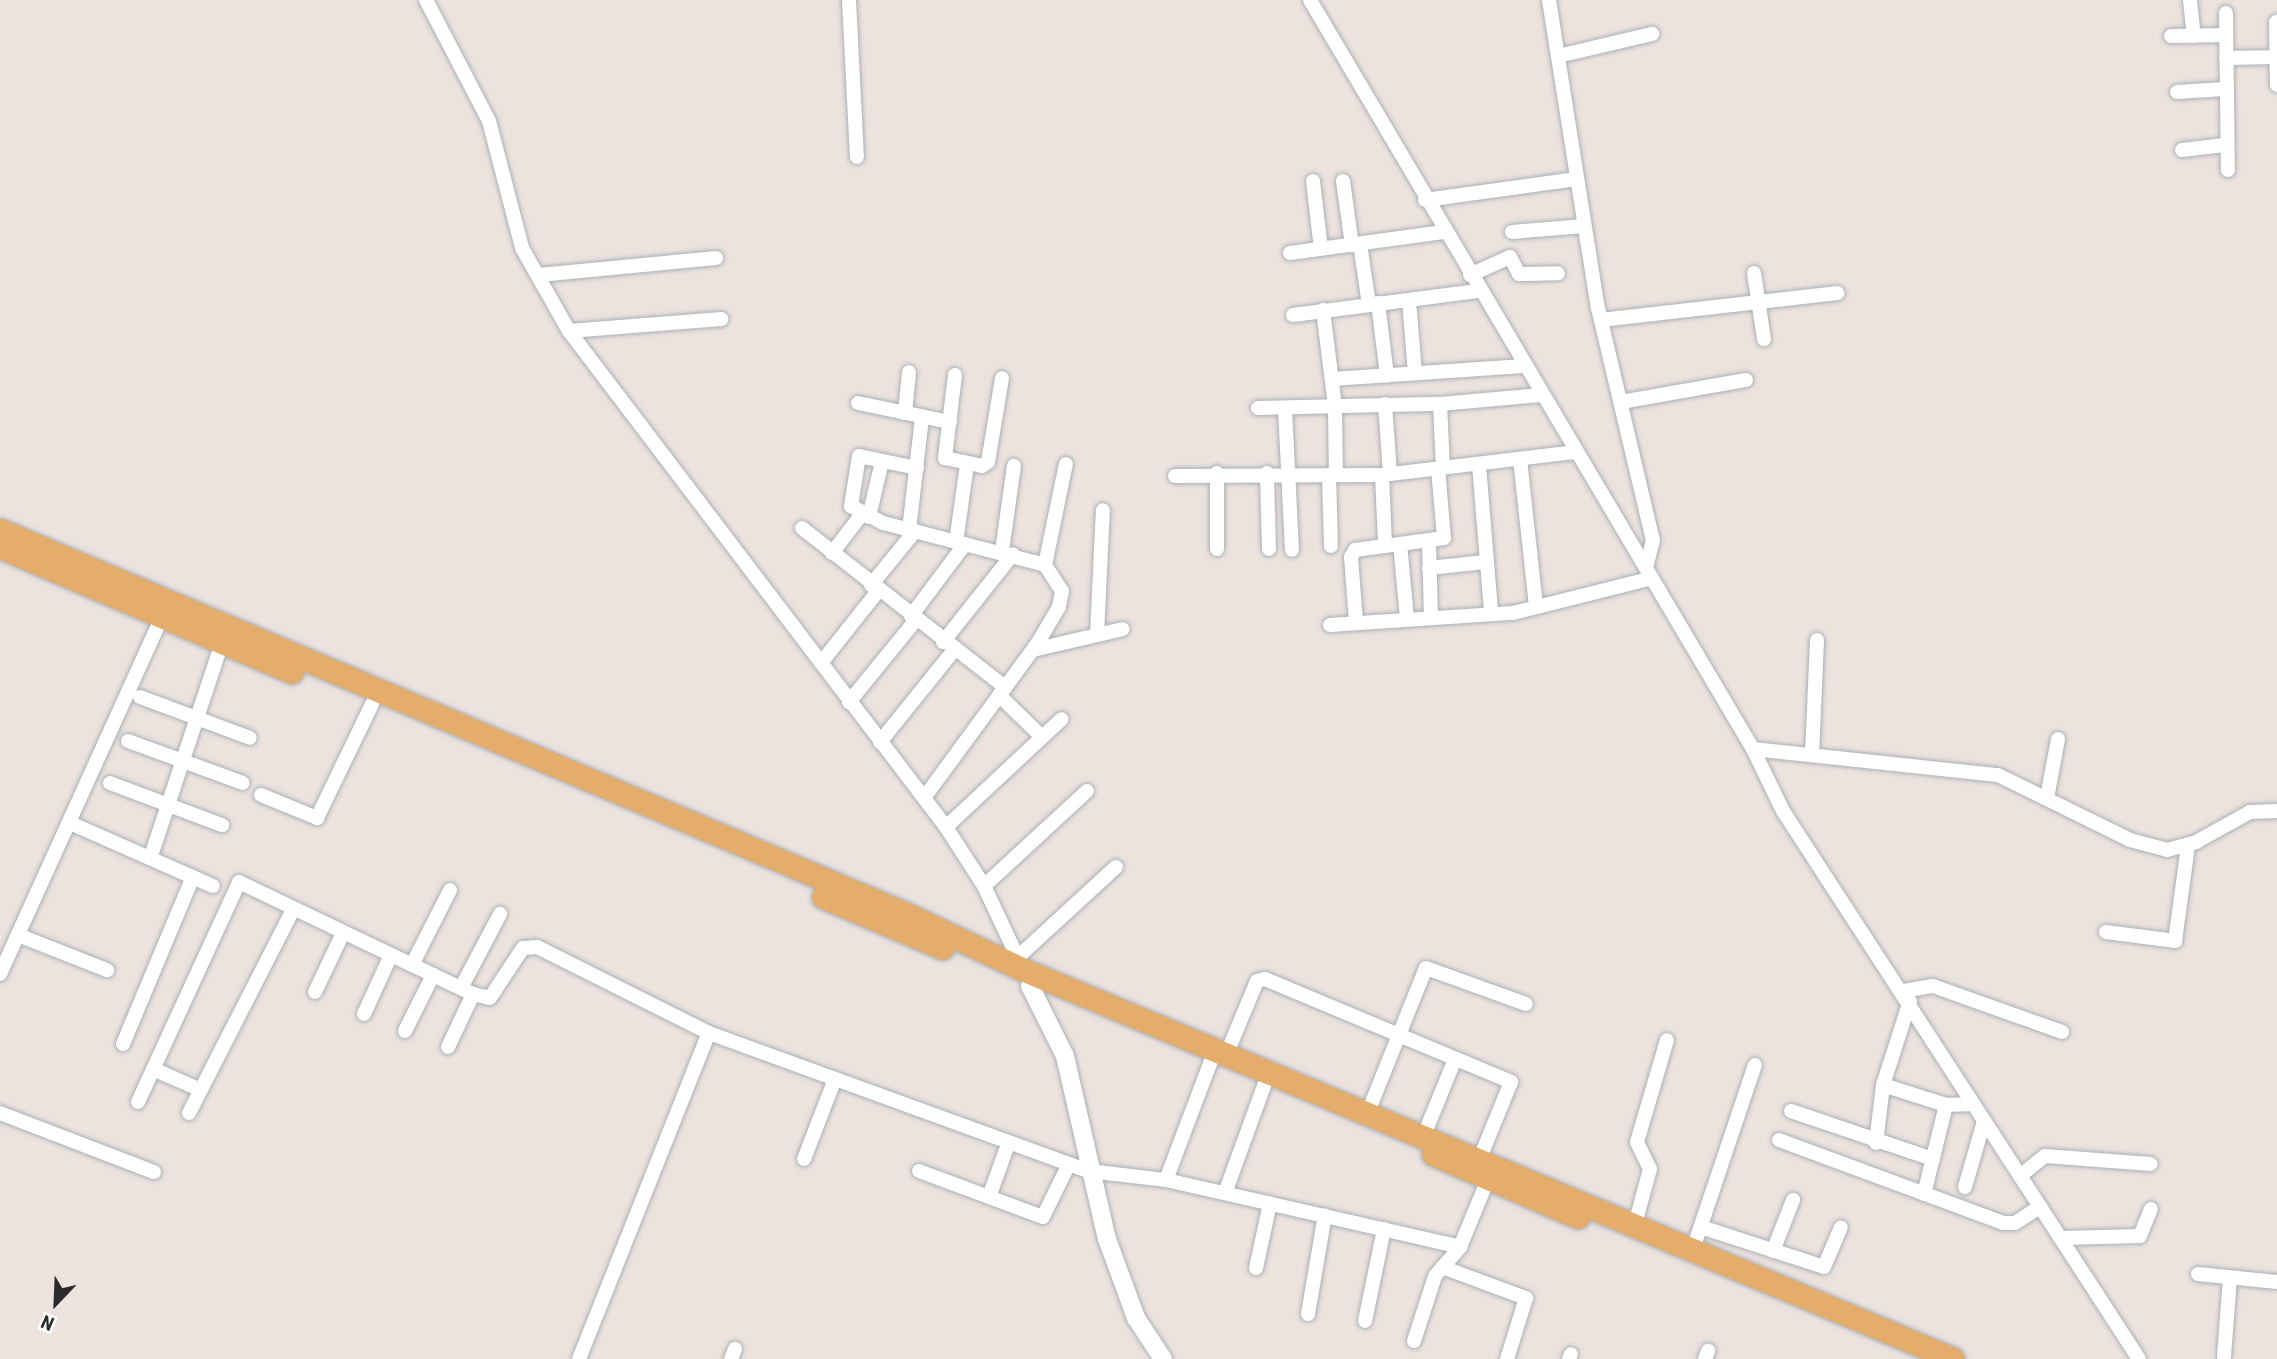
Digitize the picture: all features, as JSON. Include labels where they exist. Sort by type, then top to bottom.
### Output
[{"type":"main road","points":[[0,530],[715,843]]},
{"type":"main road","points":[[0,547],[222,643],[1024,971],[1219,1057],[1424,1135],[1484,1168],[1917,1359]]},
{"type":"main road","points":[[1219,1057],[1265,1083],[1635,1224],[1954,1359]]},
{"type":"street","points":[[426,0],[489,121],[523,248],[569,331],[946,827],[984,886],[1065,1056],[1089,1171],[1136,1318],[1163,1359]]},
{"type":"street","points":[[849,0],[857,157]]},
{"type":"street","points":[[1310,0],[1425,200],[1753,749],[1783,811],[1907,996],[1973,1104],[2139,1359]]},
{"type":"street","points":[[1549,0],[1601,320],[1653,540],[1649,573]]},
{"type":"street","points":[[2190,0],[2194,36]]},
{"type":"street","points":[[2226,13],[2224,89],[2228,170]]},
{"type":"street","points":[[2276,22],[2277,85]]},
{"type":"street","points":[[1558,56],[1652,34]]},
{"type":"street","points":[[2171,36],[2225,35]]},
{"type":"street","points":[[2225,58],[2276,57]]},
{"type":"street","points":[[2177,92],[2224,89]]},
{"type":"street","points":[[2182,149],[2225,145]]},
{"type":"street","points":[[1425,200],[1577,179]]},
{"type":"street","points":[[1313,181],[1321,249]]},
{"type":"street","points":[[1343,181],[1356,244],[1374,304],[1387,375]]},
{"type":"street","points":[[1512,232],[1584,226]]},
{"type":"street","points":[[1290,253],[1444,232]]},
{"type":"street","points":[[1470,275],[1510,257],[1519,274],[1559,273]]},
{"type":"street","points":[[539,275],[716,258]]},
{"type":"street","points":[[1754,273],[1765,339]]},
{"type":"street","points":[[1293,314],[1479,291]]},
{"type":"street","points":[[1601,320],[1837,293]]},
{"type":"street","points":[[1409,300],[1415,373]]},
{"type":"street","points":[[1323,310],[1335,407],[1331,546]]},
{"type":"street","points":[[569,331],[722,319]]},
{"type":"street","points":[[1332,379],[1524,366]]},
{"type":"street","points":[[905,413],[909,372]]},
{"type":"street","points":[[955,375],[945,458],[967,465],[988,463],[1002,378]]},
{"type":"street","points":[[1621,402],[1746,380]]},
{"type":"street","points":[[1258,408],[1440,404],[1541,395]]},
{"type":"street","points":[[858,403],[950,422]]},
{"type":"street","points":[[1385,404],[1385,545]]},
{"type":"street","points":[[1356,622],[1351,557],[1358,548],[1429,542],[1444,538],[1440,404]]},
{"type":"street","points":[[1285,408],[1292,550]]},
{"type":"street","points":[[821,663],[912,531],[922,417]]},
{"type":"street","points":[[1175,476],[1217,473],[1386,474],[1576,452]]},
{"type":"street","points":[[918,468],[858,458],[850,501],[865,516],[912,531],[1007,553],[1045,565],[1062,590],[1059,607],[1033,650],[924,798]]},
{"type":"street","points":[[1520,459],[1536,607]]},
{"type":"street","points":[[832,553],[865,516],[881,461]]},
{"type":"street","points":[[1045,565],[1066,464]]},
{"type":"street","points":[[849,702],[913,618],[960,543],[967,465]]},
{"type":"street","points":[[1479,465],[1491,612]]},
{"type":"street","points":[[880,742],[948,646],[1007,553],[1014,466]]},
{"type":"street","points":[[1217,473],[1217,549]]},
{"type":"street","points":[[1267,474],[1269,549]]},
{"type":"street","points":[[1097,635],[1103,510]]},
{"type":"street","points":[[802,528],[1002,691],[1042,737]]},
{"type":"street","points":[[1429,542],[1431,617]]},
{"type":"street","points":[[1400,544],[1407,618]]},
{"type":"street","points":[[1429,568],[1485,562]]},
{"type":"street","points":[[1330,625],[1536,607],[1649,573]]},
{"type":"street","points":[[0,974],[162,617]]},
{"type":"street","points":[[1033,650],[1123,629]]},
{"type":"street","points":[[1812,755],[1817,640]]},
{"type":"street","points":[[153,850],[222,643]]},
{"type":"street","points":[[140,697],[250,738]]},
{"type":"street","points":[[261,795],[317,818],[372,704]]},
{"type":"street","points":[[946,827],[1062,719]]},
{"type":"street","points":[[2047,798],[2058,738]]},
{"type":"street","points":[[128,741],[243,783]]},
{"type":"street","points":[[1753,749],[1985,773],[2047,798],[2150,847],[2188,846],[2250,812],[2277,811]]},
{"type":"street","points":[[110,783],[222,825]]},
{"type":"street","points":[[984,886],[1087,791]]},
{"type":"street","points":[[70,823],[213,886]]},
{"type":"street","points":[[2106,932],[2175,941],[2188,846]]},
{"type":"street","points":[[1024,971],[1116,867]]},
{"type":"street","points":[[123,1044],[193,877]]},
{"type":"street","points":[[138,1102],[235,887],[246,884],[293,910],[467,991],[490,998],[523,948],[537,947],[709,1033],[1089,1171],[1166,1180],[1460,1247]]},
{"type":"street","points":[[412,965],[450,890]]},
{"type":"street","points":[[189,1114],[293,910]]},
{"type":"street","points":[[448,1047],[467,991],[500,914]]},
{"type":"street","points":[[315,992],[343,933]]},
{"type":"street","points":[[18,936],[107,970]]},
{"type":"street","points":[[365,1014],[391,955]]},
{"type":"street","points":[[1368,1112],[1426,968],[1526,1004]]},
{"type":"street","points":[[405,1031],[433,975]]},
{"type":"street","points":[[1166,1180],[1219,1057],[1259,978],[1511,1082],[1460,1247],[1443,1267],[1414,1340]]},
{"type":"street","points":[[1907,996],[1933,986],[2062,1032]]},
{"type":"street","points":[[1876,1143],[1884,1085],[1907,996]]},
{"type":"street","points":[[579,1359],[709,1033]]},
{"type":"street","points":[[1635,1224],[1650,1169],[1637,1142],[1667,1040]]},
{"type":"street","points":[[1424,1135],[1455,1059]]},
{"type":"street","points":[[1693,1250],[1755,1065]]},
{"type":"street","points":[[153,1069],[201,1090]]},
{"type":"street","points":[[804,1159],[835,1079]]},
{"type":"street","points":[[1225,1193],[1265,1083]]},
{"type":"street","points":[[1884,1085],[1946,1105],[1973,1104]]},
{"type":"street","points":[[1924,1194],[1946,1105]]},
{"type":"street","points":[[1791,1111],[1876,1143],[1933,1159]]},
{"type":"street","points":[[0,1113],[154,1172]]},
{"type":"street","points":[[1965,1187],[1984,1121]]},
{"type":"street","points":[[1779,1140],[2010,1224],[2040,1207]]},
{"type":"street","points":[[989,1197],[1006,1150]]},
{"type":"street","points":[[2020,1176],[2045,1156],[2151,1164]]},
{"type":"street","points":[[919,1171],[1047,1216],[1069,1164]]},
{"type":"street","points":[[1773,1251],[1793,1200]]},
{"type":"street","points":[[1255,1268],[1270,1203]]},
{"type":"street","points":[[2060,1238],[2140,1236],[2151,1209]]},
{"type":"street","points":[[1308,1314],[1325,1215]]},
{"type":"street","points":[[1701,1227],[1824,1267],[1841,1227]]},
{"type":"street","points":[[1365,1321],[1384,1228]]},
{"type":"street","points":[[1443,1267],[1526,1298],[1507,1359]]},
{"type":"street","points":[[2198,1274],[2277,1282]]},
{"type":"street","points":[[2224,1356],[2230,1278]]}]
